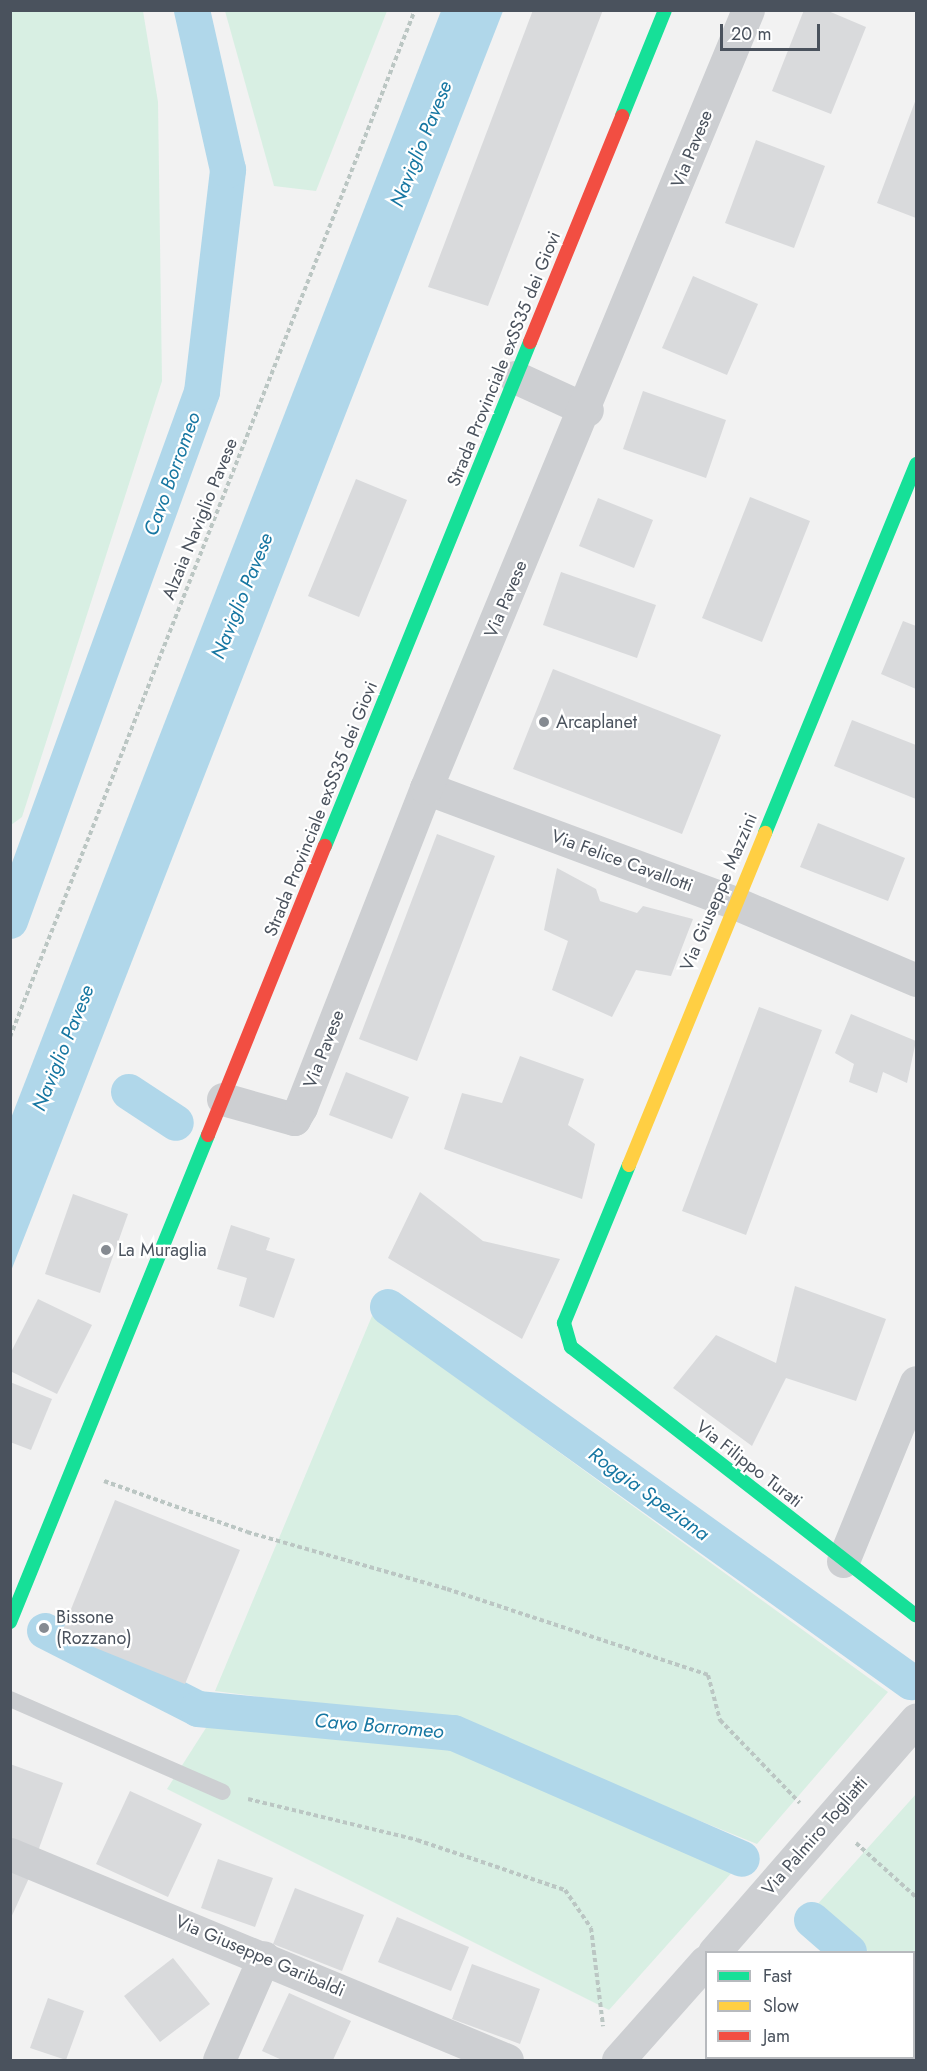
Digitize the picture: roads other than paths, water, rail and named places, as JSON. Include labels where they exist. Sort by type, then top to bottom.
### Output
[{"type":"main road","name":"Strada Provinciale exSS35 dei Giovi","points":[[10,1622],[665,10]]},
{"type":"main road","name":"Via Giuseppe Mazzini","points":[[564,1336],[564,1323],[916,464]]},
{"type":"main road","name":"Via Filippo Turati","points":[[564,1336],[843,1561],[916,1616]]},
{"type":"street","name":"Via Pavese","points":[[223,1099],[294,1119],[426,788],[586,410],[748,10]]},
{"type":"street","points":[[515,377],[586,410]]},
{"type":"street","name":"Via Felice Cavallotti","points":[[426,788],[735,903],[916,980]]},
{"type":"street","points":[[843,1561],[916,1382]]},
{"type":"street","name":"Via Palmiro Togliatti","points":[[716,1951],[916,1720]]},
{"type":"street","name":"Via Giuseppe Garibaldi","points":[[10,1854],[264,1957],[507,2061]]},
{"type":"street","points":[[219,2061],[264,1957]]},
{"type":"street","points":[[611,2050],[705,1962]]},
{"type":"lane","points":[[10,1699],[223,1792]]},
{"type":"water","name":"Naviglio Pavese","points":[[441,11],[503,11],[11,1271],[11,1118]]},
{"type":"waterway","name":"Cavo Borromeo","points":[[10,921],[202,392],[228,170],[192,10]]},
{"type":"waterway","name":"Roggia Speziana","points":[[129,1092],[176,1123]]},
{"type":"waterway","name":"Roggia Speziana","points":[[388,1307],[911,1682]]},
{"type":"waterway","name":"Cavo Borromeo","points":[[45,1631],[198,1709],[454,1733],[742,1859]]},
{"type":"waterway","name":"Cavo Borromeo","points":[[812,1920],[848,1951]]},
{"type":"place","name":"Arcaplanet","points":[[544,722]]},
{"type":"place","name":"La Muraglia","points":[[106,1250]]},
{"type":"place","name":"Bissone (Rozzano)","points":[[44,1628]]}]
